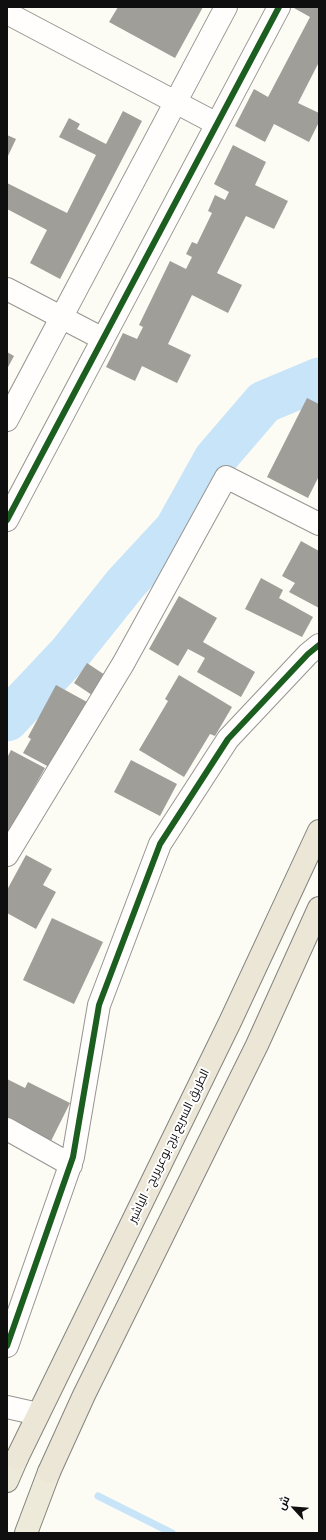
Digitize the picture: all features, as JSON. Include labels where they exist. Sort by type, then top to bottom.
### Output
[{"type":"highway","name":"الطريق السريع برج بوعريريج - الياشير","points":[[17,1458],[230,1022],[319,831]]},
{"type":"highway","points":[[49,1472],[84,1395],[257,1045],[319,908]]},
{"type":"main road","points":[[7,1481],[17,1458]]},
{"type":"main road","points":[[26,1533],[49,1472]]},
{"type":"street","points":[[7,420],[226,7]]},
{"type":"street","points":[[7,520],[279,7]]},
{"type":"street","points":[[7,13],[217,124]]},
{"type":"street","points":[[7,289],[103,339]]},
{"type":"street","points":[[7,855],[123,664],[226,477],[317,518]]},
{"type":"street","points":[[7,1346],[71,1165],[99,1005],[160,844],[228,739],[308,654],[319,645]]},
{"type":"street","points":[[7,1129],[71,1165]]},
{"type":"street","points":[[7,1407],[38,1414]]},
{"type":"building","points":[[118,7],[203,7],[175,58],[109,22]]},
{"type":"building","points":[[319,7],[319,62],[298,103],[319,113],[319,122],[309,142],[274,124],[265,142],[235,126],[254,89],[268,97],[310,17],[294,8]]},
{"type":"building","points":[[123,111],[142,121],[60,279],[30,263],[47,230],[7,209],[7,183],[67,213],[96,155],[59,137],[69,118],[80,124],[77,129],[106,144]]},
{"type":"building","points":[[7,135],[16,139],[7,158]]},
{"type":"building","points":[[233,145],[266,162],[255,185],[288,201],[274,229],[246,216],[217,273],[242,285],[228,313],[192,295],[168,344],[191,355],[177,383],[142,366],[135,381],[106,367],[123,333],[137,339],[143,327],[139,325],[170,261],[186,269],[192,257],[186,254],[192,242],[197,244],[212,213],[208,211],[215,195],[225,200],[229,192],[214,184]]},
{"type":"building","points":[[7,352],[14,356],[7,369]]},
{"type":"building","points":[[307,398],[319,404],[319,476],[308,498],[267,477]]},
{"type":"building","points":[[301,541],[319,551],[319,608],[289,592],[295,583],[282,576]]},
{"type":"building","points":[[261,578],[283,590],[279,598],[313,617],[302,637],[245,609]]},
{"type":"building","points":[[179,596],[217,618],[203,642],[255,672],[241,697],[197,672],[205,658],[188,649],[178,666],[149,649]]},
{"type":"building","points":[[87,663],[105,675],[92,695],[74,683]]},
{"type":"building","points":[[179,675],[232,707],[215,736],[210,734],[184,777],[139,750],[168,701],[165,699]]},
{"type":"building","points":[[56,685],[87,702],[51,768],[23,753],[31,739],[28,737]]},
{"type":"building","points":[[11,750],[45,768],[7,836],[7,758]]},
{"type":"building","points":[[131,760],[177,784],[160,816],[114,792]]},
{"type":"building","points":[[26,855],[52,869],[43,885],[56,892],[36,929],[7,913],[7,890]]},
{"type":"building","points":[[52,918],[103,942],[74,1004],[23,980]]},
{"type":"building","points":[[7,1079],[25,1088],[28,1082],[70,1103],[49,1145],[7,1123]]},
{"type":"waterway","points":[[7,720],[70,653],[126,583],[176,529],[215,459],[264,402],[319,379]]},
{"type":"waterway","points":[[98,1496],[172,1533]]},
{"type":"cycle path","points":[[7,520],[279,7]]},
{"type":"cycle path","points":[[7,1346],[73,1157],[99,1005],[160,844],[228,739],[308,654],[319,645]]}]
